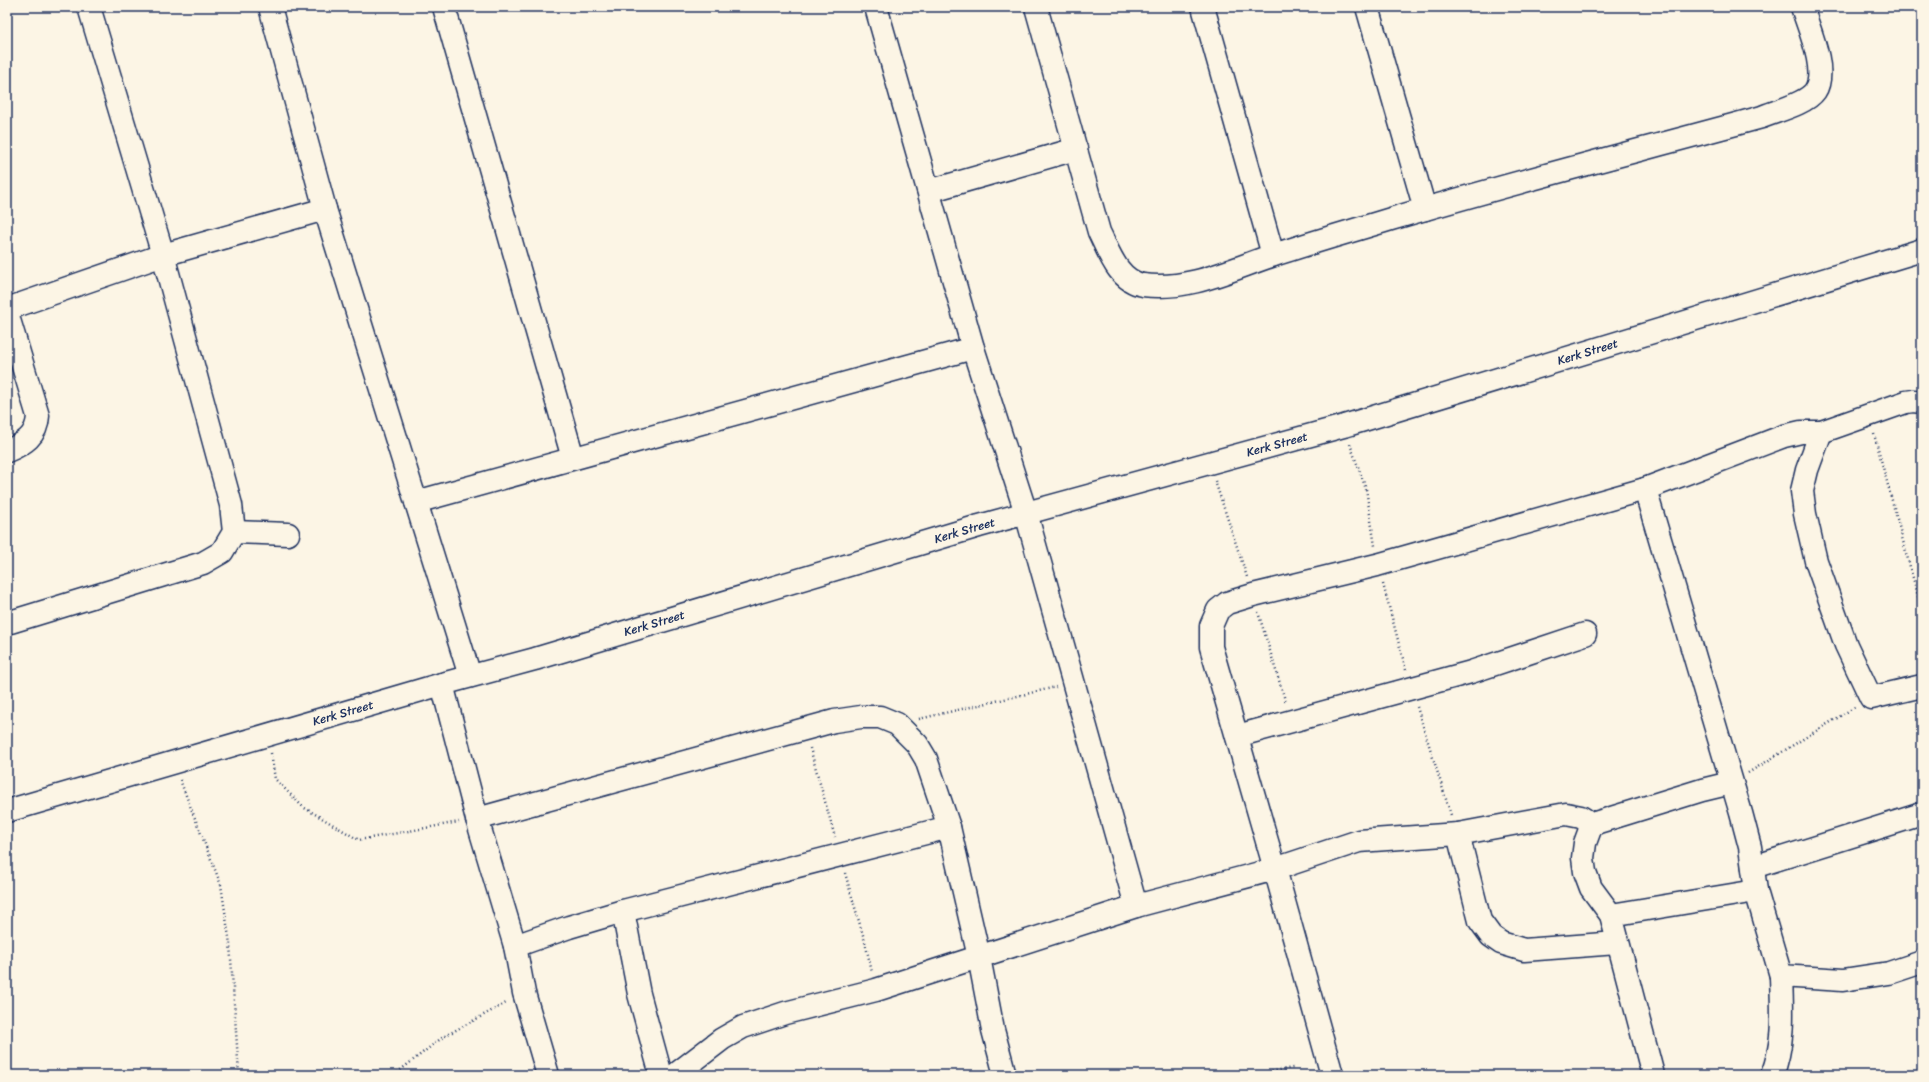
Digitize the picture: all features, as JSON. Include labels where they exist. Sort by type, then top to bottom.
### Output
[{"type":"street","points":[[7,623],[203,563],[222,552],[234,532],[231,505],[163,255],[89,7]]},
{"type":"street","points":[[270,7],[325,209],[470,676]]},
{"type":"street","points":[[444,7],[573,458]]},
{"type":"street","points":[[876,7],[973,348],[1026,513],[1136,906]]},
{"type":"street","points":[[1036,7],[1099,232],[1116,266],[1126,278],[1141,284],[1170,287],[1204,280],[1273,255],[1425,209],[1762,117],[1795,104],[1814,92],[1819,80],[1820,68],[1802,7]]},
{"type":"street","points":[[1203,7],[1273,255]]},
{"type":"street","points":[[1367,7],[1425,209]]},
{"type":"street","points":[[929,191],[1076,149]]},
{"type":"street","points":[[7,309],[163,255],[325,209]]},
{"type":"street","name":"Kerk Street","points":[[7,811],[442,684],[542,657],[1026,513],[1344,426],[1922,250]]},
{"type":"street","points":[[7,313],[38,416],[36,430],[26,442],[7,451]]},
{"type":"street","points":[[416,502],[973,348]]},
{"type":"street","points":[[1332,1075],[1276,870],[1211,647],[1211,626],[1218,610],[1227,603],[1253,595],[1378,565],[1645,489],[1784,436],[1801,432],[1821,432],[1906,402],[1922,402]]},
{"type":"street","points":[[1821,432],[1807,470],[1802,491],[1805,514],[1818,568],[1846,645],[1871,698],[1922,686]]},
{"type":"street","points":[[1645,489],[1743,820],[1753,867],[1756,891],[1781,976],[1782,1033],[1778,1059],[1772,1075]]},
{"type":"street","points":[[234,532],[288,534]]},
{"type":"street","points":[[1237,736],[1471,672],[1585,634]]},
{"type":"street","points":[[442,684],[477,819],[515,946],[524,993],[548,1075]]},
{"type":"street","points":[[477,819],[834,721],[862,717],[880,717],[897,724],[917,744],[926,759],[949,827],[980,957],[993,1030],[1005,1075]]},
{"type":"street","points":[[1592,824],[1702,790],[1731,783]]},
{"type":"street","points":[[675,1075],[722,1039],[743,1027],[785,1013],[876,990],[1136,906],[1276,870],[1359,841],[1458,834],[1566,814],[1582,817],[1592,824]]},
{"type":"street","points":[[1753,867],[1922,814]]},
{"type":"street","points":[[1592,824],[1585,844],[1583,858],[1585,872],[1591,888],[1611,915],[1617,943],[1653,1075]]},
{"type":"street","points":[[515,946],[569,927],[623,911],[949,827]]},
{"type":"street","points":[[1458,834],[1480,921],[1491,936],[1501,943],[1524,950],[1617,943]]},
{"type":"street","points":[[1611,915],[1756,891]]},
{"type":"street","points":[[623,911],[639,994],[661,1075]]},
{"type":"street","points":[[1781,976],[1843,980],[1890,973],[1922,962]]},
{"type":"path","points":[[1869,416],[1922,611]]},
{"type":"path","points":[[1344,426],[1366,489],[1378,565],[1411,689],[1458,834]]},
{"type":"path","points":[[897,724],[1074,683]]},
{"type":"path","points":[[1731,783],[1871,698]]},
{"type":"path","points":[[269,734],[275,779],[303,807],[359,840],[477,819]]},
{"type":"path","points":[[173,762],[221,885],[230,944],[239,1075]]},
{"type":"path","points":[[394,1075],[443,1037],[524,993]]},
{"type":"path","points":[[1248,1075],[1293,1068]]}]
